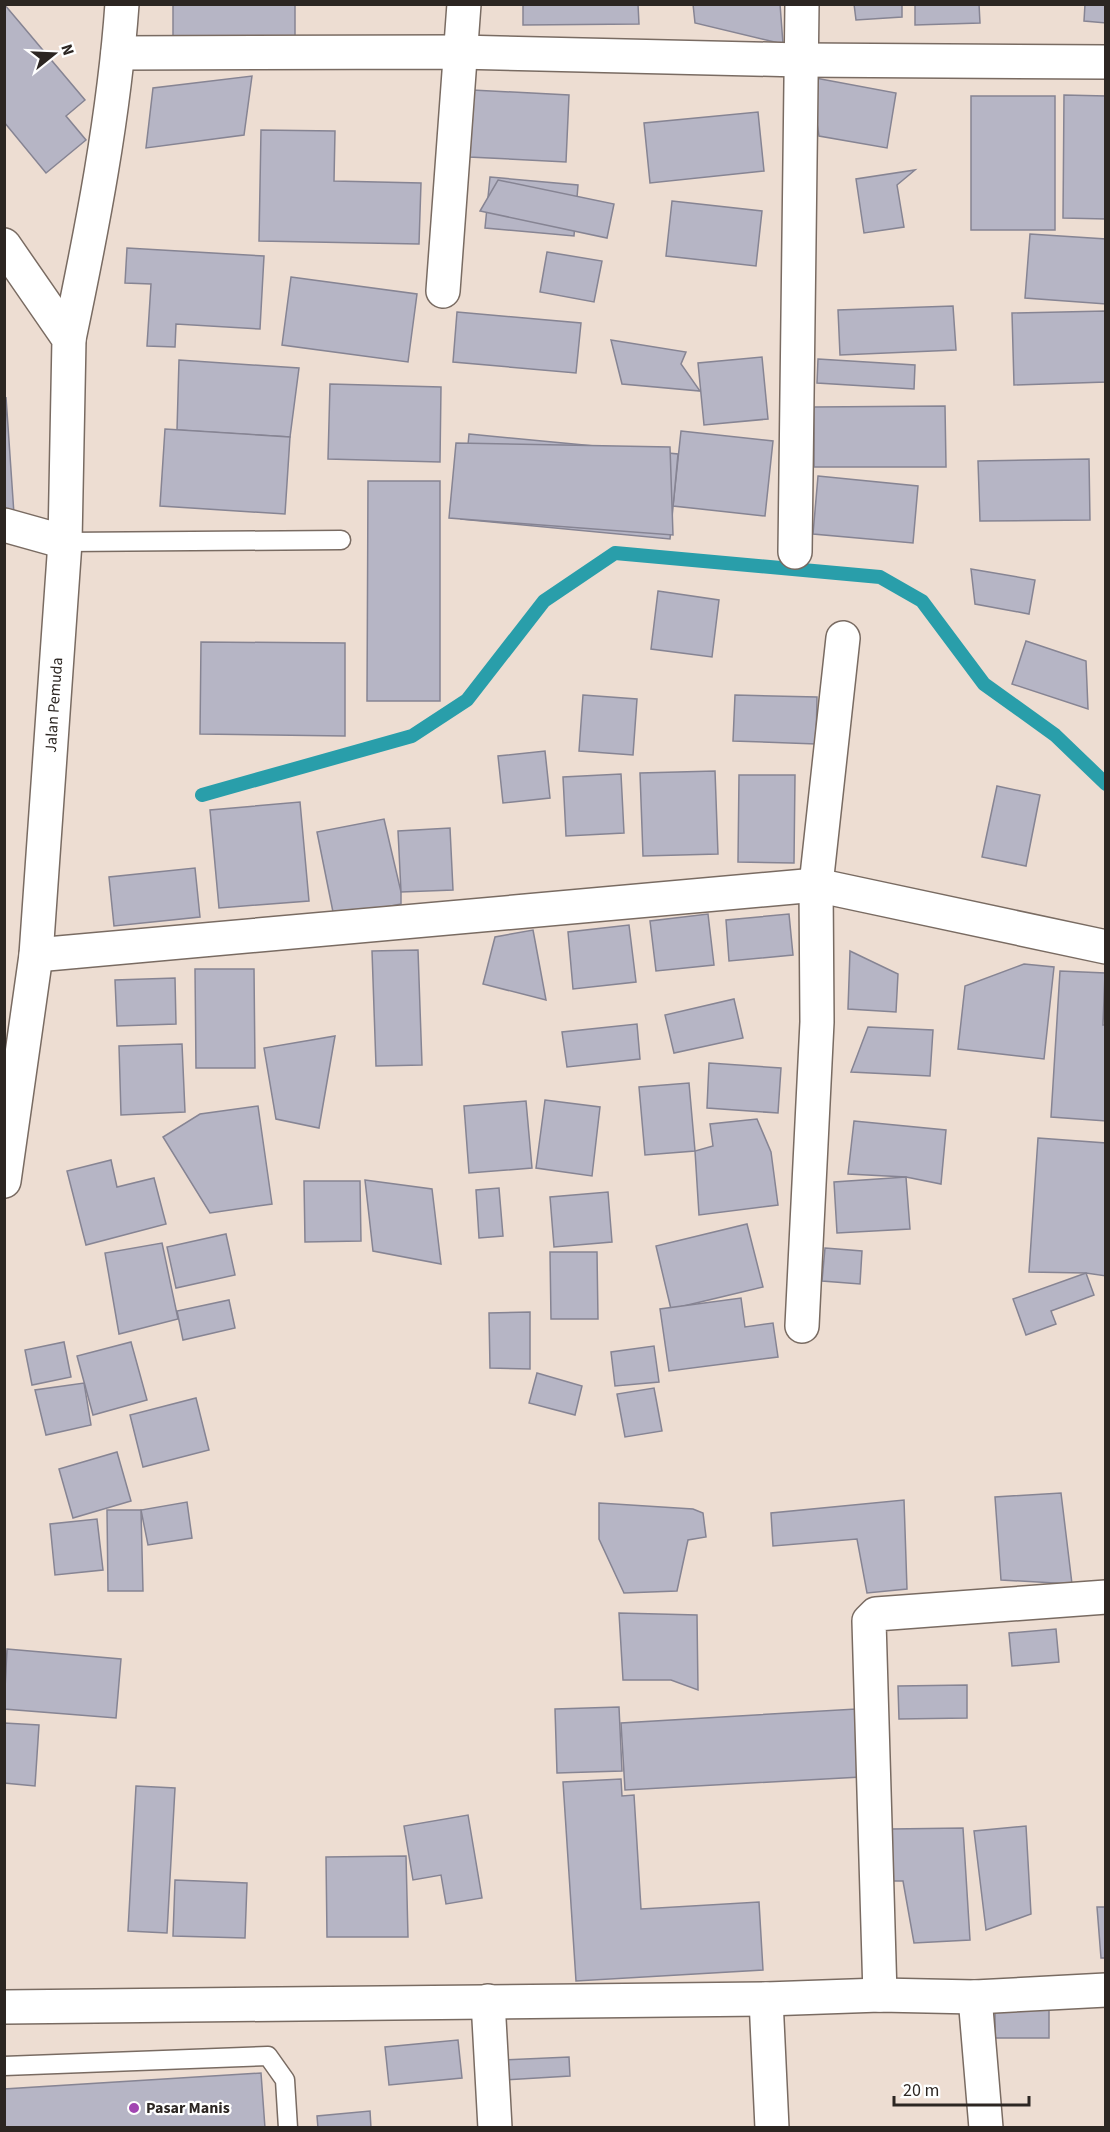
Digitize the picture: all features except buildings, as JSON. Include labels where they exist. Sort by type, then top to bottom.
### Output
[{"type":"street","name":"Jalan Pemuda","points":[[4,1181],[36,955],[65,543],[69,339],[93,227],[118,53],[122,4]]},
{"type":"street","points":[[443,291],[464,4]]},
{"type":"street","points":[[795,552],[802,4]]},
{"type":"street","points":[[118,53],[459,52],[800,60],[1106,62]]},
{"type":"street","points":[[4,245],[69,339]]},
{"type":"street","points":[[4,525],[65,543]]},
{"type":"street","points":[[802,1326],[817,1022],[816,885],[843,638]]},
{"type":"street","points":[[36,955],[816,885],[1106,947]]},
{"type":"street","points":[[880,1995],[870,1621],[876,1614],[1106,1598]]},
{"type":"street","points":[[4,2007],[766,1999],[880,1995],[975,1997],[1106,1990]]},
{"type":"street","points":[[975,1997],[986,2127]]},
{"type":"street","points":[[766,1999],[772,2127]]},
{"type":"street","points":[[488,2001],[495,2127]]},
{"type":"lane","points":[[65,543],[341,540]]},
{"type":"lane","points":[[4,2066],[268,2056],[285,2080],[288,2127]]},
{"type":"waterway","points":[[202,795],[412,736],[467,700],[544,601],[615,553],[880,577],[922,601],[984,684],[1055,735],[1106,784]]},
{"type":"place","name":"Pasar Manis","points":[[134,2108]]}]
